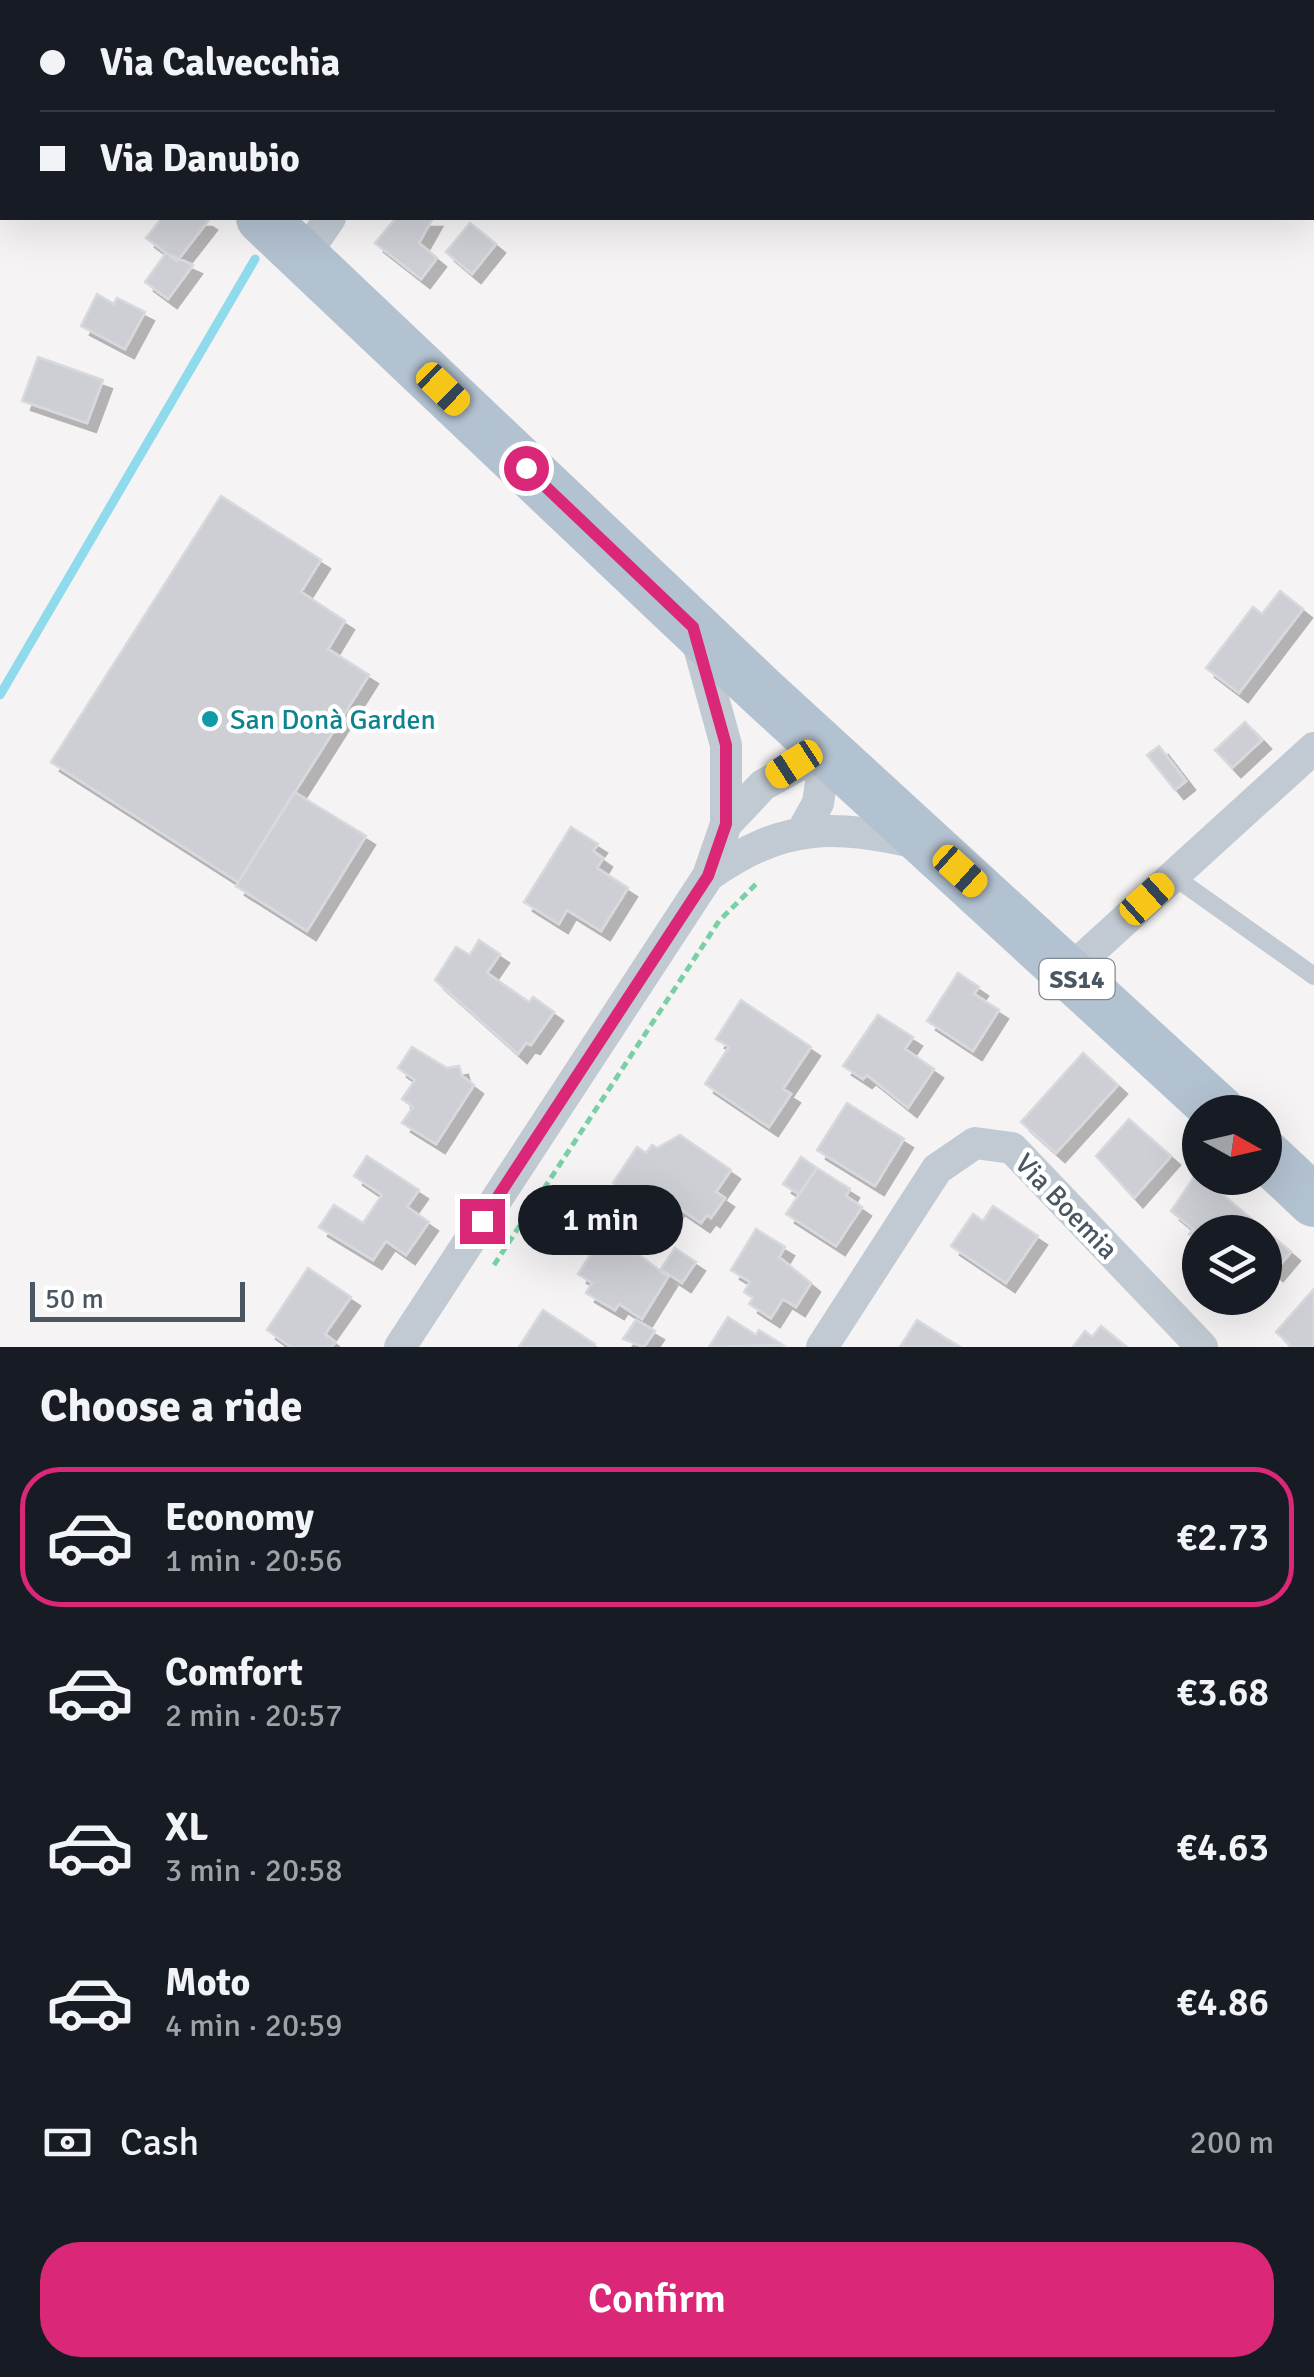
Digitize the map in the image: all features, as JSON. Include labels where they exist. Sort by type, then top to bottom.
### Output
[{"type":"main road","name":"SS14","points":[[297,235],[693,627],[1202,1095]]},
{"type":"main road","points":[[1282,1171],[1314,1201]]},
{"type":"street","points":[[400,1347],[716,870],[726,824],[726,745],[693,627]]},
{"type":"street","points":[[1069,970],[1314,748]]},
{"type":"street","points":[[726,824],[763,784],[826,750]]},
{"type":"street","points":[[803,830],[818,803],[826,750]]},
{"type":"street","points":[[716,870],[803,830],[851,830],[932,846]]},
{"type":"street","name":"Via Boemia","points":[[822,1347],[937,1169],[975,1143],[1012,1148],[1195,1344]]},
{"type":"lane","points":[[1173,876],[1314,976]]},
{"type":"path","points":[[484,1280],[719,922],[754,886],[716,870]]},
{"type":"building","points":[[160,220],[208,221],[177,261],[146,238]]},
{"type":"building","points":[[394,220],[432,220],[419,243],[437,258],[421,279],[375,243]]},
{"type":"building","points":[[470,223],[496,244],[472,274],[446,252]]},
{"type":"building","points":[[166,253],[193,265],[168,299],[145,282]]},
{"type":"building","points":[[97,294],[114,304],[117,298],[145,312],[125,349],[81,326]]},
{"type":"building","points":[[38,357],[103,380],[87,423],[22,401]]},
{"type":"building","name":"San Donà Garden","points":[[221,496],[321,560],[301,592],[345,621],[328,649],[369,675],[238,882],[51,762]]},
{"type":"building","points":[[1280,591],[1303,609],[1239,693],[1206,668],[1253,607],[1262,614]]},
{"type":"building","points":[[1245,722],[1262,740],[1232,768],[1215,750]]},
{"type":"building","points":[[1159,746],[1186,781],[1175,790],[1147,755]]},
{"type":"building","points":[[294,792],[366,836],[307,931],[236,886]]},
{"type":"building","points":[[571,827],[598,844],[593,851],[603,858],[597,868],[628,888],[601,931],[567,910],[559,924],[524,902]]},
{"type":"building","points":[[479,940],[500,954],[487,973],[529,1002],[533,997],[554,1012],[531,1045],[526,1043],[518,1054],[435,980],[456,947],[470,955]]},
{"type":"building","points":[[958,973],[979,987],[974,994],[999,1010],[973,1051],[927,1021]]},
{"type":"building","points":[[741,1000],[811,1047],[783,1089],[791,1094],[769,1127],[705,1084],[729,1047],[716,1039]]},
{"type":"building","points":[[878,1015],[913,1037],[905,1049],[934,1069],[908,1108],[867,1075],[863,1079],[843,1066]]},
{"type":"building","points":[[412,1047],[447,1068],[459,1066],[462,1076],[474,1085],[436,1144],[402,1123],[413,1107],[402,1099],[415,1080],[398,1068]]},
{"type":"building","points":[[1083,1053],[1118,1085],[1056,1153],[1021,1122]]},
{"type":"building","points":[[847,1103],[904,1139],[875,1186],[817,1150]]},
{"type":"building","points":[[1129,1119],[1171,1156],[1134,1198],[1096,1156]]},
{"type":"building","points":[[680,1135],[731,1170],[716,1192],[725,1198],[711,1218],[707,1215],[701,1223],[676,1206],[670,1214],[654,1203],[650,1208],[613,1183],[637,1147],[646,1153],[652,1145],[657,1148]]},
{"type":"building","points":[[367,1156],[419,1190],[407,1207],[429,1222],[406,1255],[386,1241],[373,1260],[319,1227],[334,1205],[363,1223],[382,1195],[354,1176]]},
{"type":"building","points":[[801,1157],[817,1168],[799,1194],[783,1184]]},
{"type":"building","points":[[817,1168],[850,1189],[846,1196],[862,1207],[836,1246],[786,1214]]},
{"type":"building","points":[[1182,1195],[1223,1195],[1247,1215],[1182,1215],[1182,1220],[1171,1211]]},
{"type":"building","points":[[993,1206],[1038,1236],[1006,1283],[951,1246],[973,1214],[983,1221]]},
{"type":"building","points":[[756,1229],[785,1247],[779,1257],[811,1283],[796,1307],[783,1299],[771,1318],[749,1304],[753,1298],[744,1292],[750,1282],[731,1270]]},
{"type":"building","points":[[600,1240],[619,1252],[624,1243],[668,1277],[642,1319],[619,1304],[615,1310],[586,1293],[592,1283],[578,1274]]},
{"type":"building","points":[[1282,1244],[1291,1252],[1282,1263]]},
{"type":"building","points":[[675,1248],[696,1262],[682,1283],[661,1269]]},
{"type":"building","points":[[308,1268],[351,1297],[325,1334],[335,1342],[332,1347],[291,1347],[267,1330]]},
{"type":"building","points":[[1314,1289],[1314,1347],[1292,1347],[1276,1332]]},
{"type":"building","points":[[543,1310],[595,1344],[593,1347],[519,1347]]},
{"type":"building","points":[[728,1317],[756,1335],[759,1330],[783,1345],[709,1347]]},
{"type":"building","points":[[636,1320],[655,1331],[644,1347],[623,1339]]},
{"type":"building","points":[[917,1320],[960,1347],[900,1347]]},
{"type":"building","points":[[1101,1326],[1127,1347],[1073,1347],[1085,1331],[1092,1337]]},
{"type":"waterway","points":[[0,695],[255,259]]},
{"type":"place","name":"San Donà Garden","points":[[210,719]]},
{"type":"route","points":[[482,1221],[708,876],[726,824],[726,745],[693,627],[526,468]]}]
